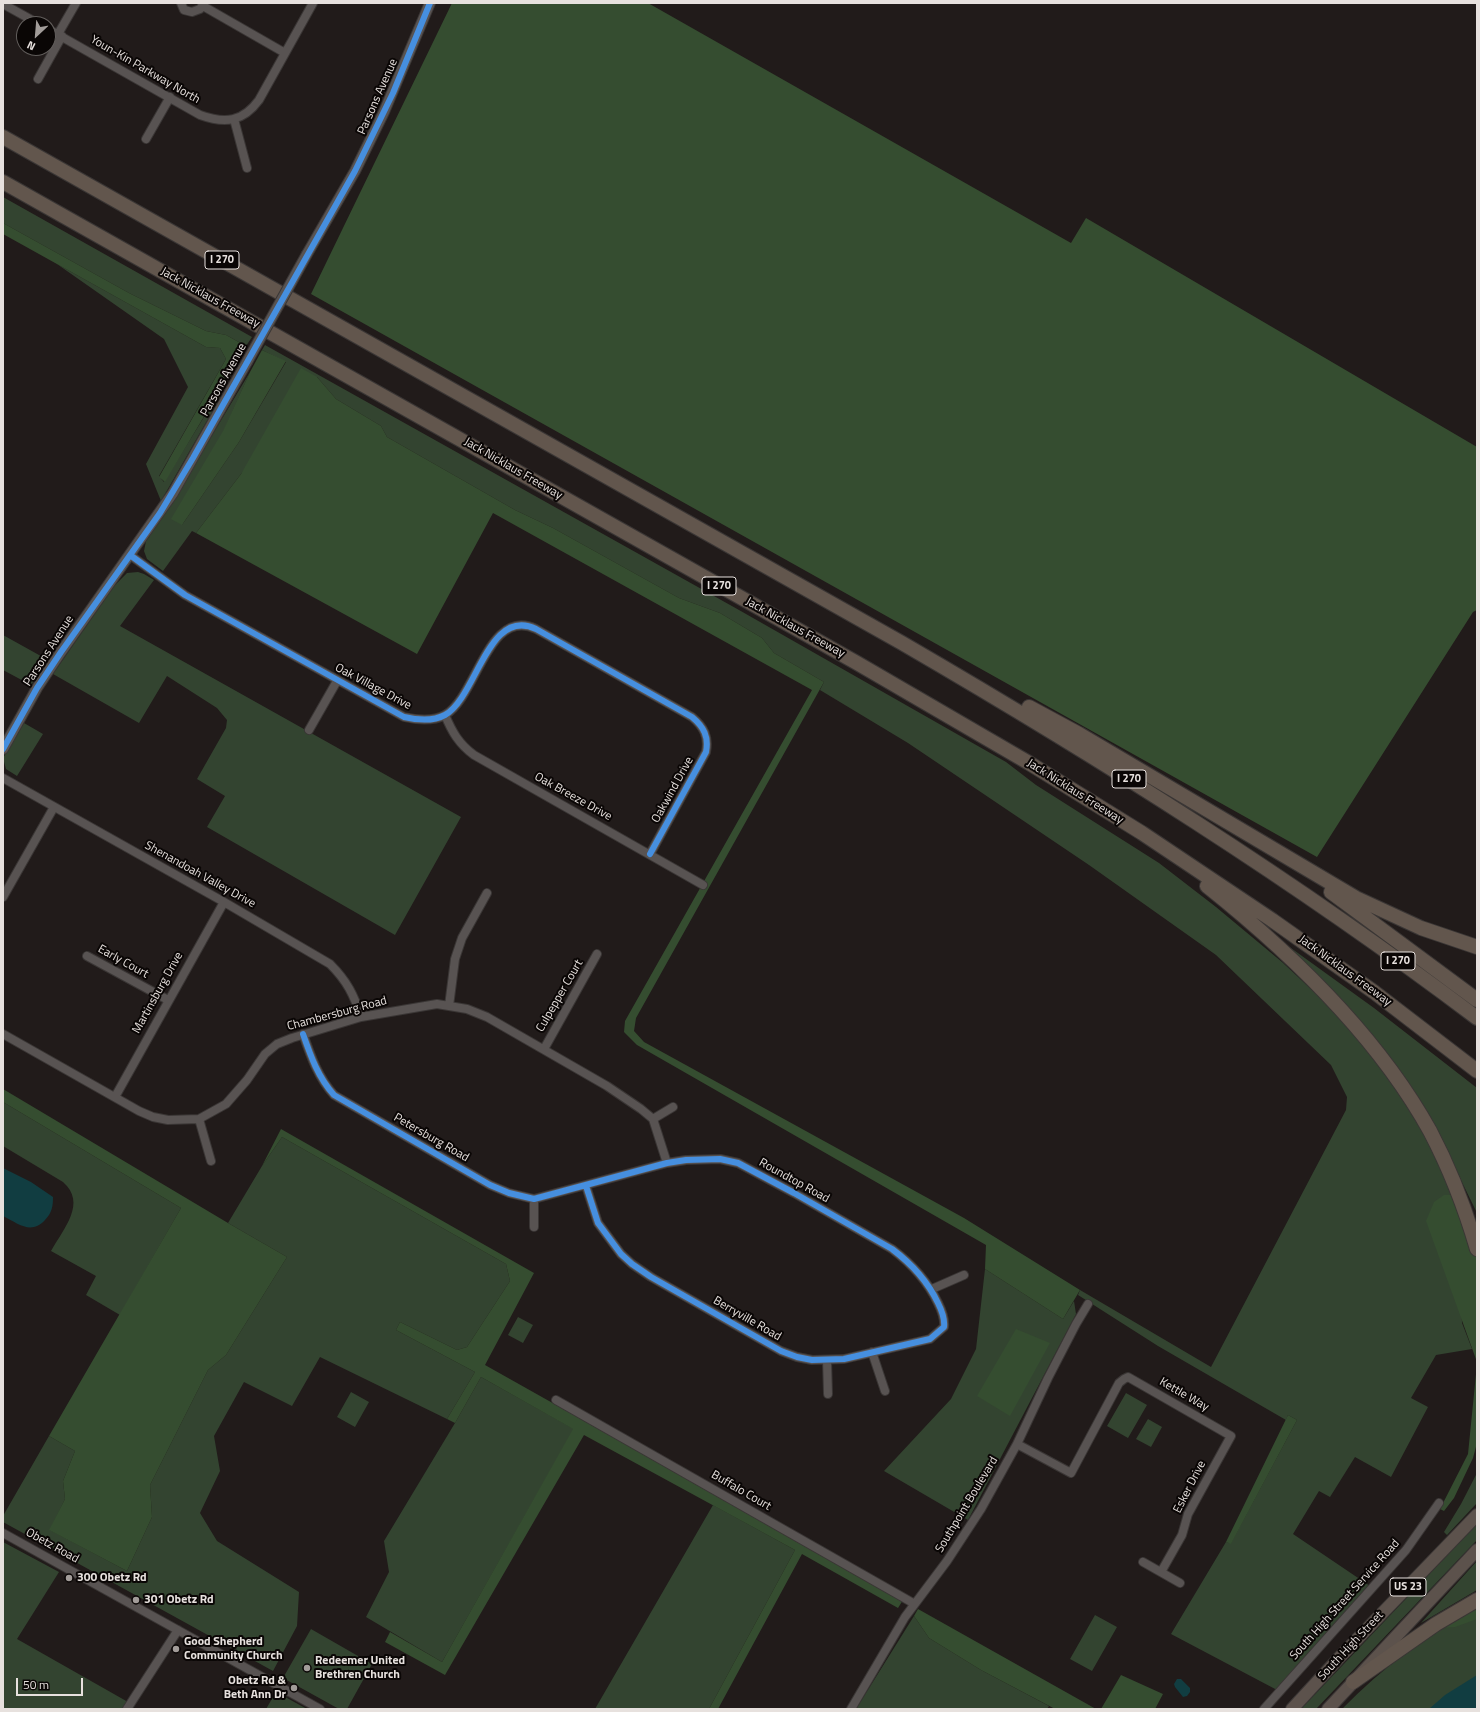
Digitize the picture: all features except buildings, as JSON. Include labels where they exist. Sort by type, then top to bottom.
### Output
[{"type":"highway","name":"I 270","points":[[3,137],[902,643],[1010,706],[1154,794],[1290,885],[1477,1018]]},
{"type":"highway","name":"Jack Nicklaus Freeway","points":[[3,182],[857,663],[1029,763],[1142,833],[1272,920],[1374,992],[1477,1071]]},
{"type":"highway","points":[[902,643],[1079,734],[1356,898],[1421,928],[1477,946]]},
{"type":"highway","points":[[1183,796],[1318,883],[1477,1000]]},
{"type":"highway","points":[[1142,833],[1241,913],[1267,936],[1324,991],[1356,1028],[1410,1099],[1430,1132],[1465,1210],[1477,1249]]},
{"type":"highway","points":[[1353,1682],[1436,1624],[1477,1600]]},
{"type":"main road","name":"South High Street","points":[[1292,1709],[1477,1515]]},
{"type":"main road","name":"US 23","points":[[1328,1709],[1477,1550]]},
{"type":"street","points":[[38,79],[76,3]]},
{"type":"street","points":[[181,3],[184,10],[192,12],[200,9],[203,4],[286,53]]},
{"type":"street","points":[[247,168],[234,119],[248,112],[254,106],[314,3]]},
{"type":"street","name":"Parsons Avenue","points":[[3,749],[37,688],[173,493],[355,171],[393,93],[430,3]]},
{"type":"street","points":[[3,4],[25,16]]},
{"type":"street","name":"Youn-Kin Parkway North","points":[[56,33],[209,118],[226,120],[234,119]]},
{"type":"street","points":[[146,139],[170,97]]},
{"type":"street","name":"Oak Village Drive","points":[[130,555],[185,595],[404,717],[428,720],[445,715],[459,703],[495,641],[504,631],[511,627],[525,626],[536,629],[692,717],[699,723],[705,734]]},
{"type":"street","points":[[309,730],[337,680]]},
{"type":"street","name":"Oak Breeze Drive","points":[[445,715],[453,733],[462,745],[474,755],[703,885]]},
{"type":"street","name":"Oakwind Drive","points":[[650,854],[703,759],[707,747],[705,734]]},
{"type":"street","name":"Shenandoah Valley Drive","points":[[3,778],[224,902],[330,964],[342,976],[354,995],[361,1018]]},
{"type":"street","points":[[3,897],[54,807]]},
{"type":"street","points":[[449,1006],[455,959],[462,938],[488,893]]},
{"type":"street","name":"Martinsburg Drive","points":[[114,1097],[224,902]]},
{"type":"street","name":"Culpepper Court","points":[[544,1049],[597,954]]},
{"type":"street","name":"Early Court","points":[[87,956],[168,1000]]},
{"type":"street","name":"Chambersburg Road","points":[[3,1034],[114,1097],[153,1117],[184,1121],[199,1119],[226,1104],[247,1080],[265,1054],[277,1044],[303,1034],[361,1018],[437,1004],[467,1008],[487,1017],[607,1086],[653,1119]]},
{"type":"street","name":"Petersburg Road","points":[[303,1034],[313,1063],[322,1082],[334,1095],[490,1185],[509,1193],[534,1199],[586,1186]]},
{"type":"street","points":[[667,1163],[653,1119],[673,1107]]},
{"type":"street","points":[[199,1119],[211,1161]]},
{"type":"street","name":"Roundtop Road","points":[[586,1186],[667,1163],[686,1160],[720,1159],[738,1163],[892,1249],[914,1267],[932,1289],[942,1311],[944,1323]]},
{"type":"street","name":"Berryville Road","points":[[586,1186],[598,1223],[621,1254],[632,1264],[651,1277],[781,1351],[797,1357],[827,1360],[844,1359],[930,1339],[940,1331],[944,1323]]},
{"type":"street","points":[[534,1199],[534,1227]]},
{"type":"street","points":[[932,1289],[964,1275]]},
{"type":"street","name":"Southpoint Boulevard","points":[[851,1709],[913,1603],[947,1561],[970,1528],[1017,1444],[1048,1378],[1088,1304]]},
{"type":"street","points":[[872,1352],[885,1391]]},
{"type":"street","points":[[827,1360],[828,1394]]},
{"type":"street","name":"Kettle Way","points":[[1017,1444],[1071,1473],[1119,1383],[1128,1377],[1231,1436]]},
{"type":"street","name":"Buffalo Court","points":[[556,1400],[913,1603]]},
{"type":"street","name":"Esker Drive","points":[[1161,1572],[1182,1535],[1188,1514],[1231,1436]]},
{"type":"street","name":"South High Street Service Road","points":[[1264,1709],[1406,1550],[1439,1503]]},
{"type":"street","name":"Obetz Road","points":[[3,1533],[320,1709]]},
{"type":"street","points":[[1143,1562],[1180,1583]]},
{"type":"street","points":[[127,1709],[178,1630]]},
{"type":"green space","points":[[452,3],[648,3],[1071,243],[1086,218],[1477,447],[1477,610],[1473,612],[1317,857],[311,294]]},
{"type":"green space","points":[[3,197],[252,337],[246,346],[226,335],[206,331],[129,293],[3,223]]},
{"type":"green space","points":[[3,223],[129,293],[206,331],[226,335],[246,346],[165,482],[159,477],[226,359],[220,348],[206,347],[3,234]]},
{"type":"green space","points":[[57,264],[206,347],[220,348],[226,359],[159,476],[164,482],[233,370],[216,405],[161,501],[146,464],[188,387],[164,339]]},
{"type":"green space","points":[[265,345],[739,610],[1006,762],[1036,785],[1159,863],[1216,907],[1282,962],[1326,1003],[1362,1043],[1402,1098],[1426,1136],[1458,1195],[1462,1323],[1472,1349],[1436,1355],[1411,1398],[1428,1407],[1391,1477],[1355,1457],[1330,1497],[1319,1491],[1293,1534],[1370,1586],[1277,1690],[1171,1634],[1226,1542],[1231,1543],[1297,1420],[1288,1415],[1286,1420],[1158,1346],[1078,1295],[1080,1290],[1211,1367],[1346,1110],[1347,1097],[1331,1065],[1216,955],[1089,865],[908,743],[820,690],[824,682],[774,653],[762,638],[720,613],[679,598],[553,528],[515,510],[387,437],[381,426],[336,399],[317,377],[196,533],[192,531],[163,571],[147,559],[144,551],[146,541],[172,502],[250,372],[182,525],[239,442],[286,362],[262,350]]},
{"type":"green space","points":[[262,350],[286,361],[239,442],[182,525],[171,519],[223,431],[250,372]]},
{"type":"green space","points":[[301,368],[317,377],[336,399],[381,426],[387,437],[515,510],[553,528],[679,598],[720,613],[762,638],[774,653],[824,682],[636,1018],[634,1031],[644,1042],[964,1218],[1080,1290],[1063,1319],[985,1269],[986,1245],[637,1045],[624,1032],[625,1021],[812,690],[493,513],[417,654],[196,533],[241,474]]},
{"type":"green space","points":[[138,572],[154,580],[120,626],[461,817],[395,935],[207,827],[225,796],[197,779],[226,728],[227,720],[217,708],[167,676],[139,723],[53,674],[115,585],[127,573]]},
{"type":"green space","points":[[3,635],[48,660],[31,685],[3,670]]},
{"type":"green space","points":[[24,723],[43,734],[17,776],[6,769],[3,758]]},
{"type":"green space","points":[[1284,943],[1374,1008],[1477,1088],[1477,1213],[1457,1172],[1415,1101]]},
{"type":"green space","points":[[3,1089],[287,1257],[226,1355],[208,1370],[150,1485],[152,1517],[127,1571],[49,1530],[65,1499],[63,1481],[75,1451],[49,1436],[181,1208],[3,1102]]},
{"type":"green space","points":[[3,1102],[181,1208],[120,1315],[86,1295],[96,1276],[51,1251],[71,1216],[73,1198],[70,1190],[63,1182],[3,1146]]},
{"type":"green space","points":[[281,1129],[534,1273],[485,1365],[903,1600],[898,1608],[802,1554],[718,1709],[709,1709],[795,1550],[584,1435],[445,1675],[385,1642],[390,1632],[442,1662],[573,1429],[481,1377],[455,1423],[447,1419],[475,1372],[396,1330],[400,1322],[457,1350],[467,1347],[510,1281],[506,1264],[282,1137],[262,1166]]},
{"type":"green space","points":[[282,1137],[506,1264],[510,1281],[467,1347],[457,1350],[400,1322],[396,1330],[475,1372],[447,1419],[320,1357],[292,1406],[244,1382],[214,1436],[220,1471],[200,1513],[217,1541],[299,1592],[297,1626],[273,1671],[3,1522],[3,1516],[49,1436],[75,1451],[63,1481],[65,1499],[50,1530],[127,1571],[152,1517],[150,1485],[208,1370],[226,1355],[287,1257],[228,1223],[262,1166]]},
{"type":"green space","points":[[1444,1195],[1458,1195],[1477,1243],[1477,1362],[1426,1221],[1434,1202]]},
{"type":"green space","points":[[985,1269],[1063,1319],[1074,1301],[1076,1314],[968,1520],[884,1471],[951,1399],[976,1349]]},
{"type":"green space","points":[[518,1317],[533,1325],[523,1343],[508,1335]]},
{"type":"green space","points":[[1016,1329],[1050,1343],[1010,1416],[977,1396]]},
{"type":"green space","points":[[1477,1364],[1477,1443],[1473,1458],[1454,1498],[1444,1511],[1440,1509],[1468,1454]]},
{"type":"green space","points":[[481,1377],[574,1429],[442,1662],[366,1617],[389,1572],[384,1541]]},
{"type":"green space","points":[[351,1392],[369,1402],[355,1427],[337,1417]]},
{"type":"green space","points":[[1126,1393],[1147,1405],[1128,1438],[1107,1426]]},
{"type":"green space","points":[[1288,1415],[1297,1420],[1231,1544],[1226,1542]]},
{"type":"green space","points":[[1148,1419],[1162,1427],[1151,1447],[1136,1439]]},
{"type":"green space","points":[[1477,1473],[1477,1503],[1447,1535],[1444,1532]]},
{"type":"green space","points":[[713,1505],[795,1550],[709,1709],[595,1709]]},
{"type":"green space","points":[[1477,1524],[1477,1540],[1316,1709],[1301,1709]]},
{"type":"green space","points":[[3,1542],[59,1572],[17,1639],[128,1702],[123,1709],[3,1709]]},
{"type":"green space","points":[[1477,1561],[1477,1590],[1421,1623]]},
{"type":"green space","points":[[1477,1605],[1477,1709],[1342,1709],[1357,1694],[1406,1652]]},
{"type":"green space","points":[[1477,1605],[1477,1619],[1455,1627],[1439,1628]]},
{"type":"green space","points":[[918,1609],[1096,1709],[1055,1709],[981,1670],[929,1638],[914,1616]]},
{"type":"green space","points":[[1095,1615],[1117,1627],[1092,1671],[1070,1659]]},
{"type":"green space","points":[[914,1616],[929,1638],[981,1670],[1049,1706],[1047,1709],[856,1709]]},
{"type":"green space","points":[[311,1629],[372,1664],[347,1709],[339,1709],[283,1678]]},
{"type":"green space","points":[[1121,1675],[1163,1694],[1155,1709],[1101,1709]]},
{"type":"green space","points":[[276,1692],[307,1709],[266,1709]]},
{"type":"water","points":[[3,1168],[31,1182],[53,1197],[51,1212],[40,1224],[35,1227],[25,1227],[3,1216]]},
{"type":"water","points":[[1477,1675],[1477,1709],[1429,1709],[1445,1695]]},
{"type":"water","points":[[1177,1679],[1181,1679],[1190,1688],[1190,1692],[1187,1696],[1183,1697],[1175,1687],[1174,1684]]},
{"type":"cycle path","points":[[3,749],[37,688],[160,513],[193,458],[355,171],[393,93],[430,3]]},
{"type":"cycle path","points":[[130,555],[185,595],[404,717],[419,720],[430,720],[445,715],[456,705],[466,691],[484,657],[495,641],[506,630],[520,625],[536,629],[692,717],[705,733],[707,742],[706,752],[650,854]]},
{"type":"cycle path","points":[[303,1034],[319,1074],[334,1095],[490,1185],[509,1193],[534,1199],[667,1163],[686,1160],[720,1159],[738,1163],[892,1249],[918,1273],[929,1287],[942,1312],[944,1327],[930,1339],[844,1359],[812,1360],[797,1357],[781,1351],[651,1277],[632,1264],[621,1254],[598,1223],[586,1186]]},
{"type":"place","name":"300 Obetz Rd","points":[[69,1578]]},
{"type":"place","name":"301 Obetz Rd","points":[[136,1600]]},
{"type":"place","name":"Good Shepherd Community Church","points":[[176,1649]]},
{"type":"place","name":"Redeemer United Brethren Church","points":[[307,1668]]},
{"type":"place","name":"Obetz Rd & Beth Ann Dr","points":[[294,1688]]}]
